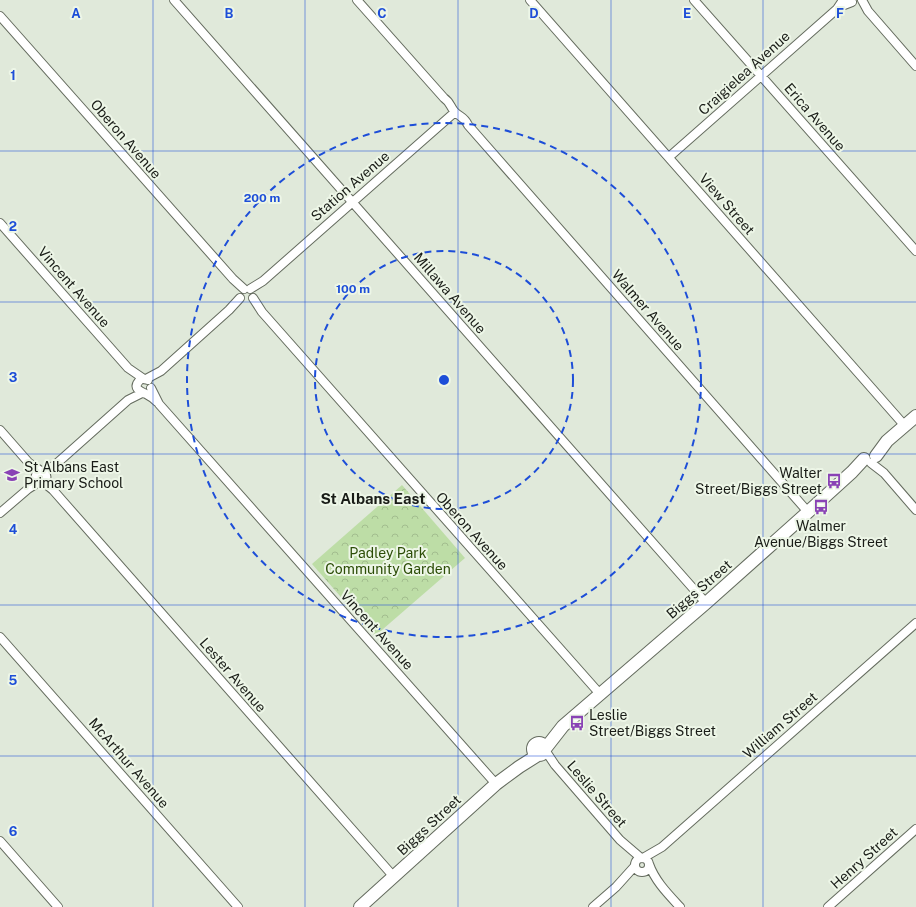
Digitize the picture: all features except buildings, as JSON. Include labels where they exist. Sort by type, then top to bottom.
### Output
[{"type":"street","name":"Millawa Avenue","points":[[174,0],[706,603]]},
{"type":"street","name":"Walmer Avenue","points":[[357,0],[451,104],[453,113],[464,118],[468,125],[808,512]]},
{"type":"street","name":"View Street","points":[[530,0],[904,426]]},
{"type":"street","name":"Erica Avenue","points":[[694,0],[916,251]]},
{"type":"street","name":"Craigielea Avenue","points":[[669,157],[837,9],[843,0]]},
{"type":"street","name":"Craigielea Avenue","points":[[837,9],[855,1]]},
{"type":"street","points":[[855,1],[868,11],[916,66]]},
{"type":"street","name":"Oberon Avenue","points":[[0,16],[600,694]]},
{"type":"street","name":"Station Avenue","points":[[0,513],[128,400],[147,386],[161,371],[229,310],[453,113]]},
{"type":"street","name":"Vincent Avenue","points":[[0,223],[128,368],[147,386],[159,404],[496,784]]},
{"type":"street","name":"Vincent Avenue","points":[[128,368],[139,391],[147,386]]},
{"type":"street","name":"Station Avenue","points":[[128,400],[137,385]]},
{"type":"street","name":"Biggs Street","points":[[360,907],[496,784],[540,750],[600,694],[706,603],[852,472],[871,458],[887,441],[916,416]]},
{"type":"street","name":"Lester Avenue","points":[[0,430],[394,877]]},
{"type":"street","points":[[871,458],[916,510]]},
{"type":"street","name":"William Street","points":[[646,860],[916,623]]},
{"type":"street","name":"McArthur Avenue","points":[[0,636],[238,907]]},
{"type":"street","name":"Leslie Street","points":[[540,750],[555,765],[620,840],[637,869],[665,890]]},
{"type":"street","name":"Henry Street","points":[[828,907],[916,829]]},
{"type":"street","name":"Leslie Street","points":[[620,840],[646,860],[652,872],[665,890],[680,907]]},
{"type":"street","points":[[0,841],[58,907]]},
{"type":"street","points":[[593,907],[637,869],[637,860],[646,860],[646,871],[637,869]]},
{"type":"green space","name":"Padley Park Community Garden","points":[[402,485],[465,558],[375,636],[312,564]]},
{"type":"place","name":"St Albans East Primary School","points":[[12,475]]},
{"type":"place","name":"Walter Street/Biggs Street","points":[[834,481]]},
{"type":"place","name":"Walmer Avenue/Biggs Street","points":[[821,507]]},
{"type":"place","name":"Leslie Street/Biggs Street","points":[[577,723]]},
{"type":"district","name":"St Albans East","points":[[373,499]]}]
